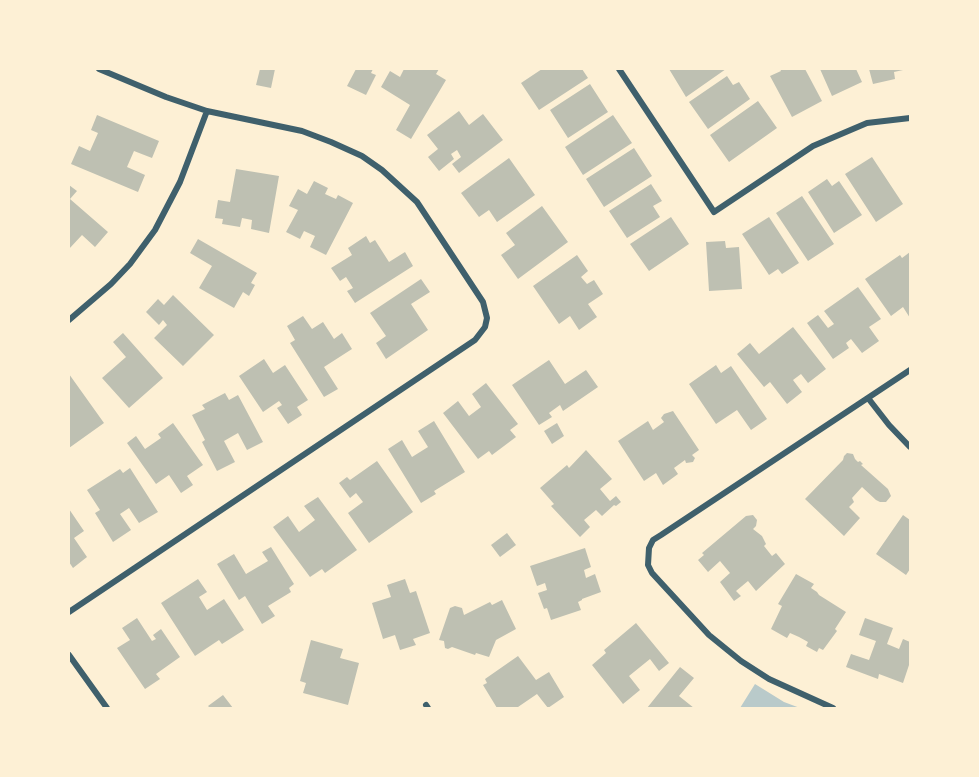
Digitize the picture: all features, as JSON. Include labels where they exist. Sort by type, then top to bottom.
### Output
[{"type":"street","points":[[69,612],[475,340],[482,334],[486,322],[486,309],[483,302],[417,202],[382,170],[354,152],[317,136],[207,111],[166,98],[99,69]]},
{"type":"street","points":[[619,69],[714,212],[813,146],[867,123],[910,118]]},
{"type":"street","points":[[69,320],[111,284],[130,264],[155,230],[180,182],[207,111]]},
{"type":"street","points":[[833,708],[770,679],[741,661],[709,635],[652,573],[648,565],[648,553],[653,540],[910,370]]},
{"type":"street","points":[[868,398],[910,447]]},
{"type":"street","points":[[69,655],[107,708]]},
{"type":"shaded area","points":[[755,684],[784,702],[800,708],[740,708]]},
{"type":"building","points":[[260,69],[275,69],[271,88],[256,85]]},
{"type":"building","points":[[356,69],[373,69],[371,73],[376,75],[366,95],[347,86]]},
{"type":"building","points":[[404,69],[439,69],[436,74],[446,80],[411,139],[396,130],[410,105],[381,87],[390,71],[400,77]]},
{"type":"building","points":[[542,69],[582,69],[588,78],[539,110],[521,83]]},
{"type":"building","points":[[669,69],[726,69],[686,97]]},
{"type":"building","points":[[780,69],[805,69],[822,101],[792,117],[770,76],[781,71]]},
{"type":"building","points":[[820,69],[856,69],[862,82],[832,96]]},
{"type":"building","points":[[869,69],[903,70],[894,72],[895,79],[873,84]]},
{"type":"building","points":[[727,76],[733,85],[739,82],[750,99],[708,129],[689,102]]},
{"type":"building","points":[[590,84],[608,112],[568,138],[550,110]]},
{"type":"building","points":[[758,101],[777,128],[729,162],[710,135]]},
{"type":"building","points":[[459,111],[469,125],[483,114],[503,140],[459,173],[452,164],[461,157],[457,150],[451,154],[454,159],[439,171],[428,157],[438,149],[427,135]]},
{"type":"building","points":[[97,115],[159,141],[152,158],[134,151],[127,167],[145,175],[138,192],[71,164],[79,146],[90,151],[98,133],[91,130]]},
{"type":"building","points":[[613,115],[632,143],[583,175],[565,147]]},
{"type":"building","points":[[634,148],[652,176],[604,207],[586,179]]},
{"type":"building","points":[[872,157],[903,204],[876,222],[845,174]]},
{"type":"building","points":[[509,158],[535,195],[497,222],[489,210],[479,217],[461,193]]},
{"type":"building","points":[[236,169],[279,176],[269,233],[251,229],[252,220],[242,218],[240,227],[222,224],[223,219],[215,218],[218,200],[230,202]]},
{"type":"building","points":[[827,179],[832,186],[839,181],[862,215],[834,233],[808,192]]},
{"type":"building","points":[[314,181],[328,188],[325,194],[336,199],[338,195],[353,203],[326,255],[310,247],[315,236],[304,231],[300,239],[286,232],[298,210],[289,206],[298,189],[307,194]]},
{"type":"building","points":[[651,184],[662,201],[653,206],[660,217],[627,238],[609,211]]},
{"type":"building","points":[[69,185],[77,191],[70,199],[108,232],[95,247],[82,235],[69,249]]},
{"type":"building","points":[[802,196],[834,244],[808,261],[776,213]]},
{"type":"building","points":[[542,206],[568,242],[518,279],[501,255],[515,245],[506,233]]},
{"type":"building","points":[[671,217],[689,244],[649,271],[630,244]]},
{"type":"building","points":[[769,217],[799,263],[782,274],[778,269],[769,275],[742,234]]},
{"type":"building","points":[[366,236],[370,243],[375,240],[389,262],[405,252],[413,266],[355,303],[347,291],[353,288],[346,277],[340,281],[331,268],[352,255],[348,248]]},
{"type":"building","points":[[198,239],[257,273],[251,283],[255,285],[249,296],[243,292],[234,308],[199,288],[212,266],[190,253]]},
{"type":"building","points":[[725,241],[726,248],[739,247],[742,289],[709,291],[706,242]]},
{"type":"building","points":[[910,252],[910,318],[903,307],[891,316],[865,279],[900,255],[902,258]]},
{"type":"building","points":[[577,255],[588,271],[581,277],[587,284],[594,280],[603,294],[588,304],[597,317],[579,330],[570,316],[559,324],[533,286]]},
{"type":"building","points":[[421,279],[430,292],[411,304],[428,330],[386,359],[376,343],[386,336],[370,313]]},
{"type":"building","points":[[858,287],[881,319],[869,327],[879,341],[862,353],[851,339],[846,343],[849,348],[833,359],[807,323],[818,315],[828,328],[834,324],[824,311]]},
{"type":"building","points":[[173,295],[214,335],[183,366],[154,338],[167,325],[163,320],[159,325],[146,312],[158,299],[164,305]]},
{"type":"building","points":[[303,316],[312,329],[323,322],[334,339],[342,333],[352,349],[324,367],[338,389],[324,397],[290,343],[295,340],[287,326]]},
{"type":"building","points":[[793,327],[826,369],[808,383],[801,374],[793,380],[802,392],[787,404],[770,382],[764,387],[737,354],[750,343],[759,354]]},
{"type":"building","points":[[123,333],[163,378],[129,408],[102,378],[126,357],[113,342]]},
{"type":"building","points":[[264,359],[273,373],[285,365],[308,400],[297,407],[302,415],[288,424],[277,408],[282,405],[279,401],[263,412],[239,376]]},
{"type":"building","points":[[549,360],[565,384],[586,370],[598,387],[563,411],[560,405],[549,413],[552,417],[539,425],[512,385]]},
{"type":"building","points":[[716,365],[721,373],[731,366],[767,419],[751,430],[737,410],[716,424],[689,384]]},
{"type":"building","points":[[69,374],[104,423],[69,448]]},
{"type":"building","points":[[486,383],[518,424],[510,430],[516,437],[492,455],[489,451],[478,459],[443,413],[458,401],[469,416],[481,407],[472,394]]},
{"type":"building","points":[[225,393],[229,400],[238,395],[263,442],[247,450],[238,433],[224,441],[235,462],[217,471],[202,442],[205,440],[192,415],[205,409],[202,405]]},
{"type":"building","points":[[673,411],[699,450],[692,455],[695,458],[693,462],[686,463],[685,460],[674,468],[678,474],[663,485],[656,473],[644,481],[618,441],[648,421],[653,430],[664,422],[661,418],[664,414]]},
{"type":"building","points":[[434,421],[465,472],[434,491],[436,494],[421,503],[388,449],[402,440],[412,457],[428,447],[418,431]]},
{"type":"building","points":[[173,423],[203,465],[187,476],[193,485],[181,493],[169,475],[156,484],[127,443],[136,436],[145,449],[161,438],[158,434]]},
{"type":"building","points":[[557,423],[564,436],[552,444],[544,431]]},
{"type":"building","points":[[586,450],[612,479],[600,489],[610,501],[616,496],[621,502],[602,516],[596,510],[584,520],[590,527],[580,537],[551,506],[554,504],[540,488],[567,465],[569,468]]},
{"type":"building","points":[[847,453],[853,454],[858,462],[863,464],[861,465],[888,489],[891,496],[886,502],[880,502],[862,487],[852,498],[854,502],[849,507],[860,518],[844,536],[805,499]]},
{"type":"building","points":[[377,461],[413,512],[369,543],[348,513],[363,502],[356,493],[350,498],[339,483],[347,477],[350,480]]},
{"type":"building","points":[[130,468],[158,512],[139,523],[129,508],[120,514],[131,530],[113,542],[95,513],[100,510],[87,490],[120,469],[123,473]]},
{"type":"building","points":[[318,497],[357,550],[325,573],[322,569],[310,577],[273,527],[288,516],[299,532],[315,520],[304,506]]},
{"type":"building","points":[[69,509],[84,531],[74,538],[87,557],[73,568],[69,562]]},
{"type":"building","points":[[753,515],[757,520],[753,529],[762,536],[766,544],[764,546],[772,556],[776,553],[785,564],[756,591],[748,581],[736,591],[741,596],[734,601],[720,582],[730,573],[720,561],[708,572],[698,560],[704,555],[702,553],[746,516]]},
{"type":"building","points":[[903,515],[910,520],[910,569],[906,575],[876,554]]},
{"type":"building","points":[[507,533],[516,545],[500,557],[491,545]]},
{"type":"building","points":[[271,547],[294,584],[289,588],[291,592],[268,606],[275,616],[262,624],[245,596],[239,600],[217,564],[234,554],[246,574],[268,561],[262,552]]},
{"type":"building","points":[[585,548],[591,567],[584,570],[586,578],[595,574],[601,592],[578,602],[581,610],[551,620],[538,593],[547,590],[545,583],[537,586],[530,566]]},
{"type":"building","points":[[796,574],[814,584],[811,588],[819,595],[846,612],[835,629],[837,631],[823,650],[819,648],[817,652],[806,646],[808,642],[799,637],[790,633],[787,638],[771,629],[782,606],[778,604]]},
{"type":"building","points":[[198,579],[207,592],[199,597],[207,610],[224,599],[244,630],[222,644],[219,640],[195,656],[161,603]]},
{"type":"building","points":[[405,579],[410,593],[416,591],[430,633],[413,639],[416,645],[400,650],[395,635],[383,639],[372,603],[391,597],[387,585]]},
{"type":"building","points":[[502,600],[516,629],[496,640],[489,657],[452,647],[445,648],[444,641],[439,640],[450,608],[455,606],[462,608],[464,615],[490,602],[492,605]]},
{"type":"building","points":[[137,618],[152,641],[156,639],[153,635],[161,629],[180,657],[156,674],[160,679],[145,689],[117,648],[130,640],[122,628]]},
{"type":"building","points":[[865,618],[893,628],[887,644],[899,649],[903,639],[910,642],[910,662],[903,683],[879,674],[878,679],[846,667],[851,654],[869,660],[876,641],[859,635]]},
{"type":"building","points":[[636,623],[669,663],[659,671],[650,659],[629,676],[640,690],[623,704],[592,665],[606,653],[604,650]]},
{"type":"building","points":[[311,640],[343,649],[340,658],[359,663],[348,705],[303,693],[306,683],[300,681]]},
{"type":"building","points":[[518,656],[536,680],[549,672],[564,697],[548,708],[537,694],[519,708],[497,708],[483,685],[487,683],[485,679]]},
{"type":"building","points":[[680,667],[694,678],[679,696],[694,708],[647,708]]},
{"type":"building","points":[[223,695],[233,708],[210,708],[208,706]]}]
